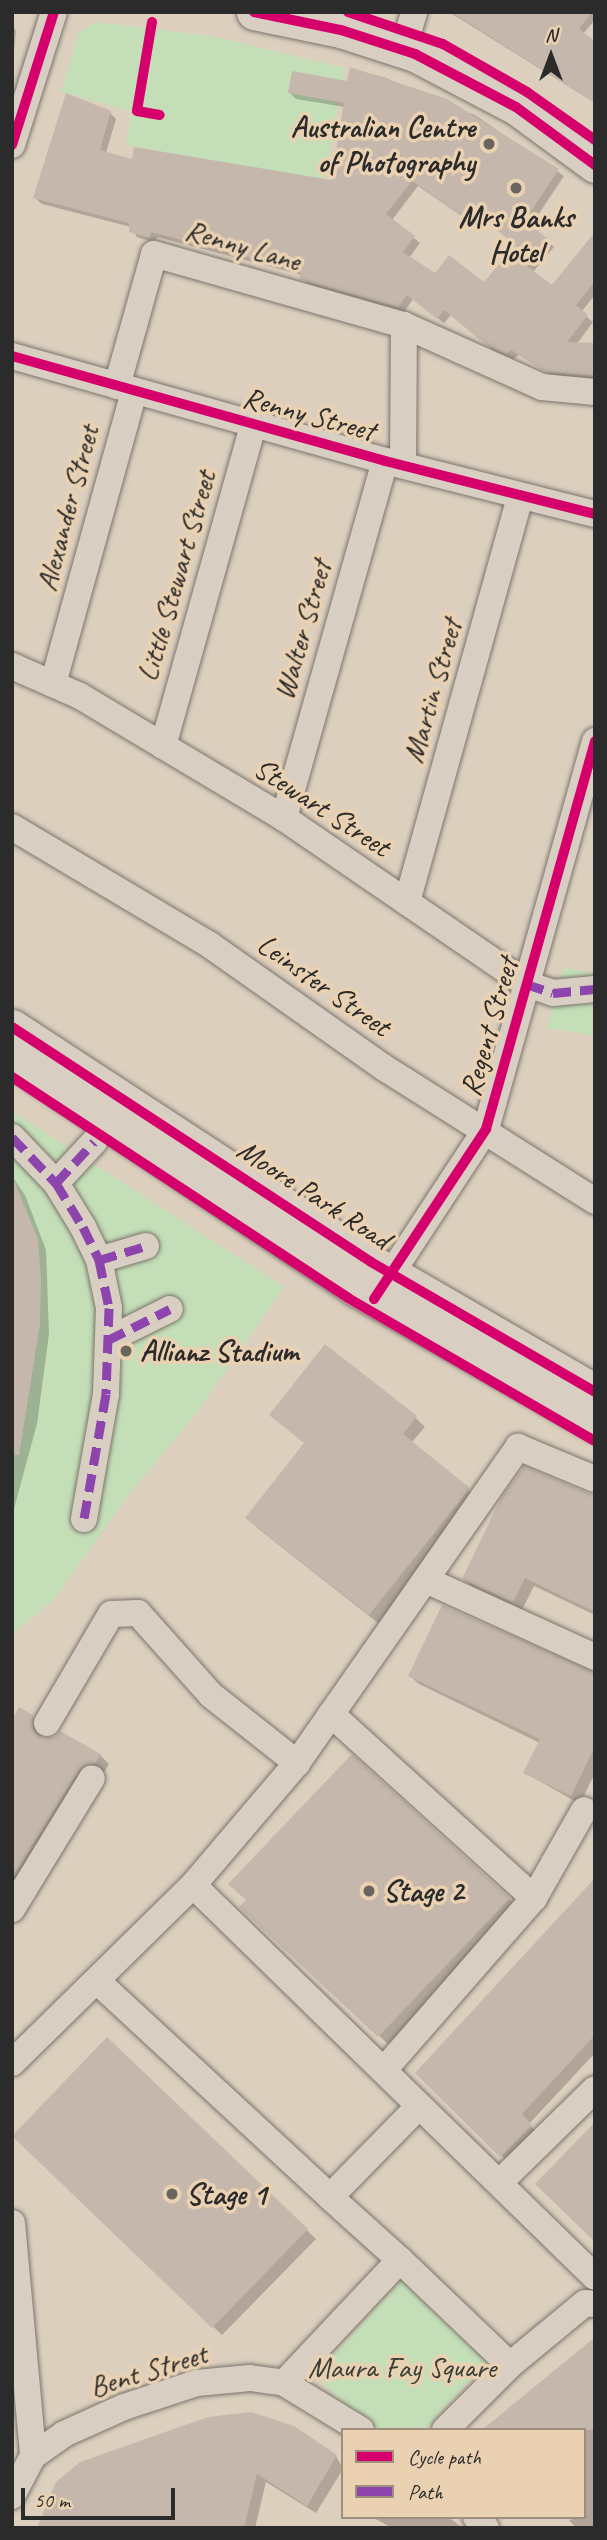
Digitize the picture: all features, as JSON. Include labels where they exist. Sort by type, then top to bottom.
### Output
[{"type":"main road","points":[[256,12],[341,30],[415,54],[516,107],[595,165]]},
{"type":"main road","points":[[348,12],[412,21],[595,140]]},
{"type":"main road","name":"Moore Park Road","points":[[12,1027],[383,1286],[595,1392]]},
{"type":"main road","name":"Moore Park Road","points":[[12,1059],[383,1286],[595,1423]]},
{"type":"street","points":[[12,145],[54,12]]},
{"type":"street","name":"Renny Lane","points":[[126,388],[154,254],[404,325],[542,387],[595,392]]},
{"type":"street","points":[[394,463],[404,325]]},
{"type":"street","name":"Renny Street","points":[[12,356],[253,425],[520,497],[595,514]]},
{"type":"street","name":"Alexander Street","points":[[53,684],[126,388]]},
{"type":"street","name":"Little Stewart Street","points":[[163,746],[253,425]]},
{"type":"street","name":"Walter Street","points":[[284,818],[394,463]]},
{"type":"street","name":"Martin Street","points":[[407,902],[520,497]]},
{"type":"street","name":"Stewart Street","points":[[12,666],[53,684],[284,818],[526,984],[553,993],[595,989]]},
{"type":"street","name":"Regent Street","points":[[383,1286],[486,1129],[595,741]]},
{"type":"street","name":"Leinster Street","points":[[12,827],[210,945],[383,1067],[486,1129],[502,1144],[595,1201]]},
{"type":"street","points":[[12,1137],[56,1183],[99,1260],[110,1308],[106,1394],[84,1519]]},
{"type":"street","points":[[56,1183],[94,1142]]},
{"type":"street","points":[[99,1260],[145,1246]]},
{"type":"street","points":[[108,1340],[170,1309]]},
{"type":"street","points":[[12,2063],[98,1982],[192,1885],[297,1763],[518,1447],[595,1479]]},
{"type":"street","points":[[426,1580],[595,1657]]},
{"type":"street","points":[[47,1723],[111,1614],[138,1613],[211,1695],[297,1763]]},
{"type":"street","points":[[331,1714],[534,1898]]},
{"type":"street","points":[[12,1909],[92,1778]]},
{"type":"street","points":[[384,2070],[534,1898],[591,1807]]},
{"type":"street","points":[[192,1885],[595,2277]]},
{"type":"street","points":[[98,1982],[510,2365]]},
{"type":"street","points":[[499,2183],[595,2089]]},
{"type":"street","points":[[330,2197],[419,2106]]},
{"type":"street","points":[[12,2223],[33,2455],[12,2496]]},
{"type":"street","points":[[284,2384],[400,2260]]},
{"type":"street","points":[[447,2428],[510,2365],[585,2303],[595,2304]]},
{"type":"street","name":"Bent Street","points":[[33,2455],[64,2434],[124,2407],[197,2384],[250,2378],[284,2384],[358,2428]]},
{"type":"green space","points":[[96,22],[212,36],[345,68],[324,180],[126,145],[131,111],[61,92],[79,32]]},
{"type":"green space","points":[[563,968],[595,973],[595,1036],[547,1028]]},
{"type":"green space","name":"Allianz Stadium","points":[[12,1111],[284,1287],[195,1415],[130,1493],[54,1599],[12,1635]]},
{"type":"green space","name":"Maura Fay Square","points":[[401,2281],[487,2362],[426,2428],[368,2428],[315,2375]]},
{"type":"building","points":[[451,12],[592,12],[579,29],[595,41],[595,103]]},
{"type":"building","points":[[350,67],[447,99],[559,169],[525,220],[549,240],[527,266],[552,285],[595,232],[595,281],[576,305],[588,315],[567,342],[595,343],[595,376],[546,372],[511,350],[506,354],[485,344],[444,310],[437,319],[407,295],[398,307],[299,279],[301,271],[151,232],[150,238],[129,232],[129,223],[33,198],[66,93],[111,111],[100,150],[132,159],[134,147],[331,180],[344,103],[288,93],[292,71],[347,81]],"holes":[[[412,181],[466,218],[472,209],[515,245],[484,282],[449,255],[435,273],[403,252],[415,236],[386,214]]]},
{"type":"building","points":[[12,1176],[38,1239],[41,1279],[40,1324],[19,1455],[12,1455]]},
{"type":"building","points":[[325,1344],[417,1416],[403,1434],[470,1488],[369,1615],[245,1518],[304,1443],[269,1415]]},
{"type":"building","points":[[524,1466],[595,1496],[595,1612],[525,1578],[513,1602],[462,1579],[501,1498]]},
{"type":"building","points":[[442,1605],[595,1672],[595,1746],[571,1796],[523,1773],[540,1739],[408,1676]]},
{"type":"building","points":[[19,1707],[33,1715],[33,1730],[40,1737],[54,1737],[60,1731],[101,1754],[95,1763],[79,1770],[12,1878],[12,1720]]},
{"type":"building","name":"Stage 2","points":[[352,1754],[510,1898],[378,2037],[239,1907],[246,1900],[228,1884]]},
{"type":"building","points":[[595,1878],[595,2035],[522,2114],[532,2125],[500,2157],[415,2073]]},
{"type":"building","name":"Stage 1","points":[[107,2037],[308,2229],[212,2328],[12,2136]]},
{"type":"building","points":[[595,2122],[595,2242],[535,2184]]},
{"type":"building","points":[[595,2337],[595,2430],[484,2428]]},
{"type":"building","points":[[251,2412],[294,2426],[337,2455],[307,2506],[257,2474],[244,2528],[37,2528],[56,2482],[80,2462],[208,2417]]},
{"type":"marked path","points":[[526,984],[553,993],[595,989]]},
{"type":"marked path","points":[[12,1137],[56,1183],[83,1227],[99,1260],[109,1308],[106,1394],[84,1519]]},
{"type":"marked path","points":[[56,1183],[94,1142]]},
{"type":"marked path","points":[[99,1260],[146,1246]]},
{"type":"marked path","points":[[108,1340],[170,1309]]},
{"type":"cycle path","points":[[12,145],[54,12]]},
{"type":"cycle path","points":[[254,12],[341,30],[415,54],[516,107],[595,165]]},
{"type":"cycle path","points":[[348,12],[443,44],[527,92],[595,140]]},
{"type":"cycle path","points":[[152,22],[137,111],[160,115]]},
{"type":"cycle path","points":[[12,356],[385,461],[595,514]]},
{"type":"cycle path","points":[[374,1299],[486,1129],[595,741]]},
{"type":"cycle path","points":[[12,1027],[371,1262],[595,1392]]},
{"type":"cycle path","points":[[12,1077],[348,1298],[595,1441]]},
{"type":"place","name":"Australian Centre of Photography","points":[[489,144]]},
{"type":"place","name":"Mrs Banks Hotel","points":[[516,188]]},
{"type":"place","name":"Allianz Stadium","points":[[126,1351]]},
{"type":"place","name":"Stage 2","points":[[369,1891]]},
{"type":"place","name":"Stage 1","points":[[172,2194]]}]
